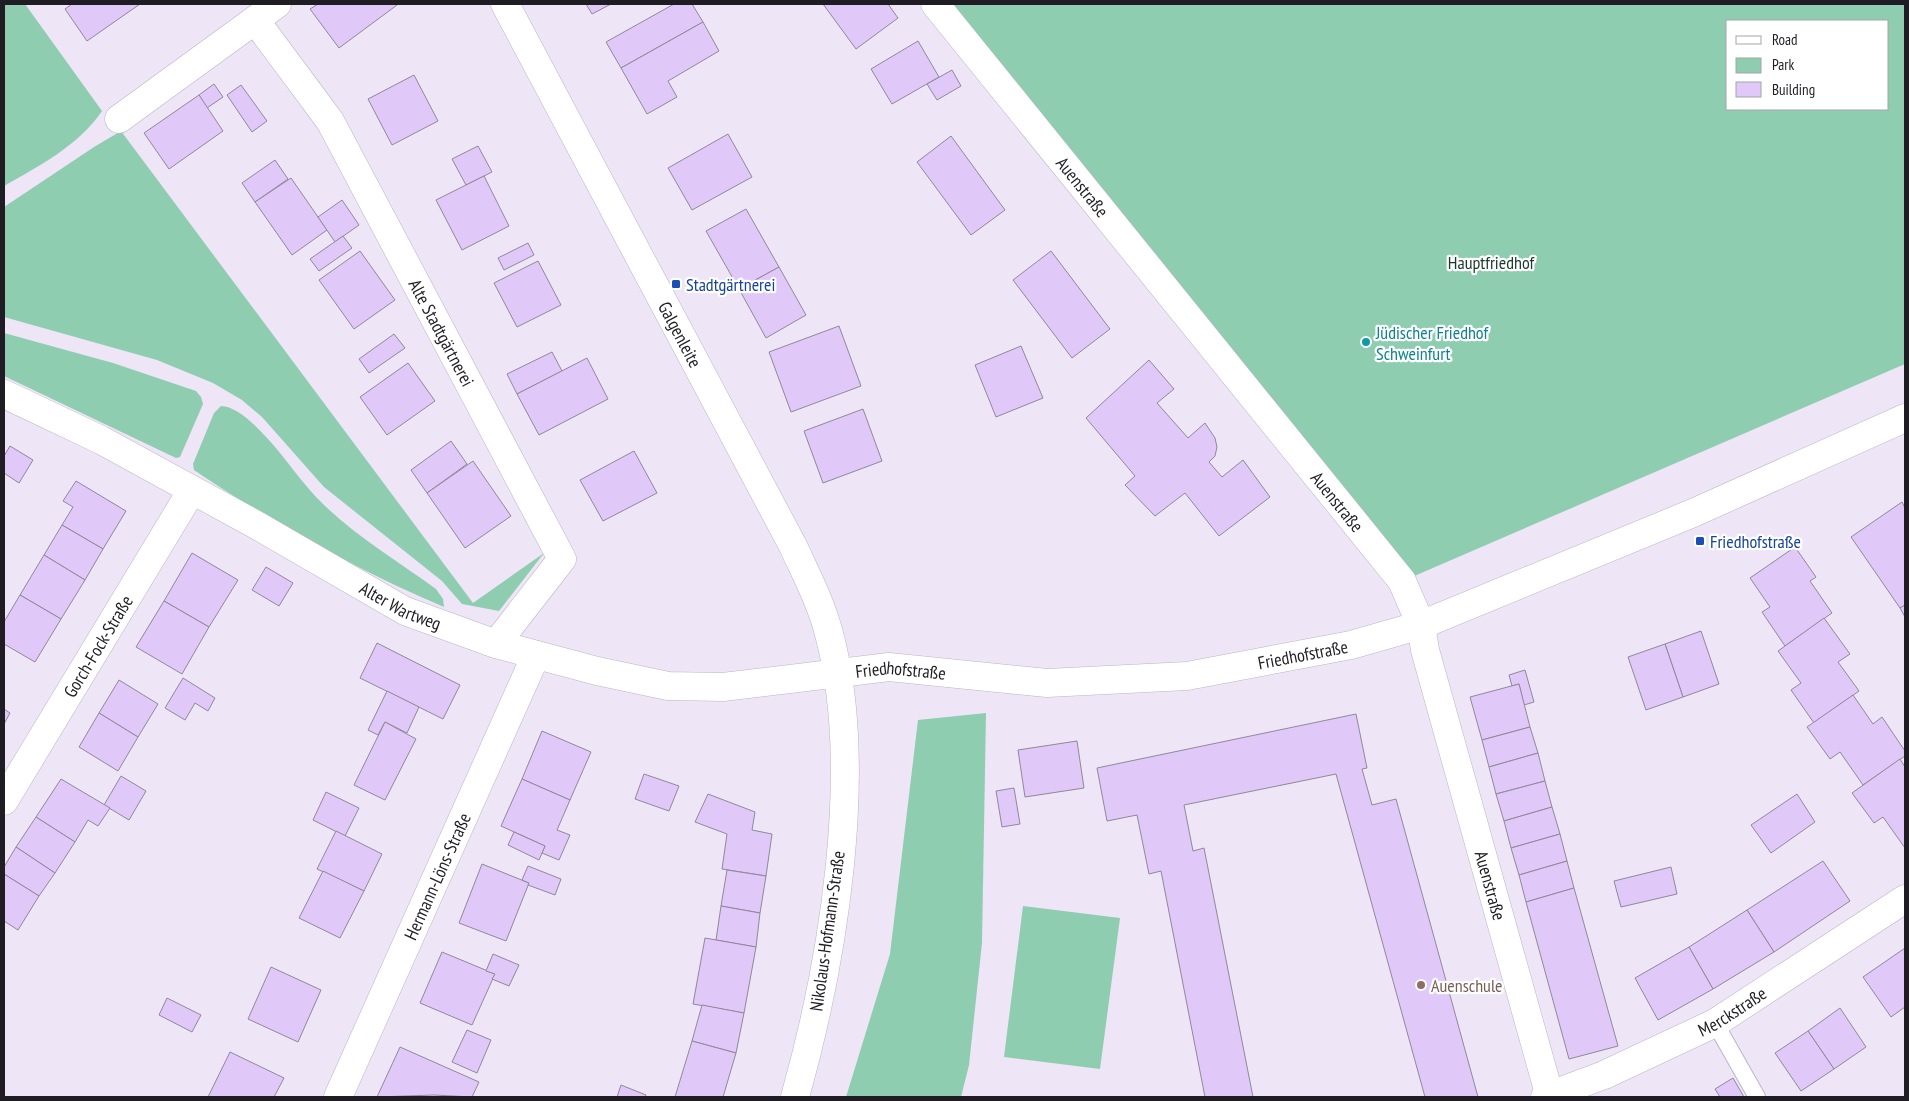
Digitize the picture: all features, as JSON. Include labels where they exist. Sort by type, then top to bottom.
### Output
[{"type":"street","points":[[119,119],[277,4]]},
{"type":"street","name":"Galgenleite","points":[[505,4],[793,546],[828,630],[837,673]]},
{"type":"street","name":"Auenstraße","points":[[935,4],[1402,581],[1421,625],[1425,650],[1548,1097]]},
{"type":"street","name":"Alte Stadtgärtnerei","points":[[255,20],[330,121],[562,559],[496,644]]},
{"type":"street","name":"Alter Wartweg","points":[[4,394],[101,440],[406,611],[496,644],[597,671],[668,686],[723,687],[837,673]]},
{"type":"street","name":"Friedhofstraße","points":[[837,673],[889,667],[1047,683],[1187,676],[1351,645],[1421,625],[1693,513],[1905,418]]},
{"type":"street","name":"Gorch-Fock-Straße","points":[[4,801],[192,490]]},
{"type":"street","name":"Hermann-Löns-Straße","points":[[338,1097],[536,655]]},
{"type":"street","name":"Nikolaus-Hofmann-Straße","points":[[795,1097],[811,1034],[837,886],[843,799],[843,730],[837,673]]},
{"type":"street","name":"Merckstraße","points":[[1548,1097],[1604,1075],[1716,1023],[1905,900]]},
{"type":"lane","points":[[1716,1023],[1757,1097]]},
{"type":"green space","points":[[4,4],[25,4],[102,111],[70,145],[44,163],[4,186]]},
{"type":"green space","name":"Hauptfriedhof","points":[[950,4],[1905,4],[1905,364],[1412,577]]},
{"type":"green space","points":[[121,131],[473,603],[544,553],[499,611],[462,604],[442,581],[324,487],[262,417],[242,400],[213,383],[157,360],[4,317],[4,207]]},
{"type":"green space","points":[[4,333],[113,363],[196,391],[201,397],[203,404],[180,457],[176,458],[4,376]]},
{"type":"green space","points":[[221,406],[231,408],[243,415],[266,436],[303,482],[332,513],[366,540],[436,589],[443,599],[444,607],[347,561],[254,509],[194,470],[193,464],[214,413]]},
{"type":"green space","points":[[986,713],[982,943],[969,1065],[961,1097],[846,1097],[890,954],[918,720]]},
{"type":"green space","points":[[1023,906],[1120,918],[1100,1069],[1004,1057]]},
{"type":"building","points":[[72,4],[140,4],[87,41],[65,9]]},
{"type":"building","points":[[318,4],[397,5],[339,48],[310,9]]},
{"type":"building","points":[[586,4],[611,4],[592,14]]},
{"type":"building","points":[[674,4],[692,4],[703,22],[621,68],[606,42]]},
{"type":"building","points":[[823,4],[888,4],[898,18],[856,49]]},
{"type":"building","points":[[703,22],[719,51],[668,81],[677,97],[647,114],[621,68]]},
{"type":"building","points":[[918,41],[939,77],[892,104],[871,69]]},
{"type":"building","points":[[952,70],[961,86],[937,100],[927,84]]},
{"type":"building","points":[[414,75],[438,121],[392,145],[368,99]]},
{"type":"building","points":[[214,84],[223,97],[207,108],[199,95]]},
{"type":"building","points":[[241,85],[267,121],[252,132],[227,95]]},
{"type":"building","points":[[199,95],[223,131],[169,169],[144,133]]},
{"type":"building","points":[[728,134],[752,177],[692,210],[668,168]]},
{"type":"building","points":[[951,136],[1005,210],[971,235],[917,162]]},
{"type":"building","points":[[478,146],[492,172],[466,185],[452,159]]},
{"type":"building","points":[[275,160],[288,179],[255,202],[242,183]]},
{"type":"building","points":[[484,176],[509,226],[462,250],[436,200]]},
{"type":"building","points":[[291,178],[327,230],[292,255],[255,202]]},
{"type":"building","points":[[342,200],[359,225],[335,242],[318,217]]},
{"type":"building","points":[[746,209],[779,267],[739,289],[706,231]]},
{"type":"building","points":[[343,236],[352,248],[319,271],[310,259]]},
{"type":"building","points":[[528,243],[534,255],[504,270],[498,258]]},
{"type":"building","points":[[360,251],[395,300],[354,329],[319,280]]},
{"type":"building","points":[[1051,251],[1110,329],[1072,358],[1013,280]]},
{"type":"building","points":[[538,261],[561,305],[517,327],[494,283]]},
{"type":"building","points":[[779,267],[806,315],[766,338],[739,289]]},
{"type":"building","points":[[839,326],[861,386],[791,412],[769,352]]},
{"type":"building","points":[[394,334],[405,348],[369,373],[359,359]]},
{"type":"building","points":[[1021,346],[1043,398],[996,417],[975,365]]},
{"type":"building","points":[[552,352],[562,371],[517,394],[507,374]]},
{"type":"building","points":[[587,358],[608,399],[539,435],[517,394]]},
{"type":"building","points":[[1149,360],[1174,389],[1157,403],[1188,438],[1205,423],[1215,438],[1217,447],[1215,456],[1209,462],[1222,477],[1243,460],[1270,497],[1219,536],[1185,493],[1155,516],[1125,485],[1135,476],[1086,418]]},
{"type":"building","points":[[408,363],[435,401],[387,435],[360,397]]},
{"type":"building","points":[[863,409],[882,461],[823,483],[804,431]]},
{"type":"building","points":[[451,441],[467,464],[427,493],[411,470]]},
{"type":"building","points":[[10,446],[33,460],[19,483],[4,473],[4,456]]},
{"type":"building","points":[[634,451],[657,493],[603,521],[580,480]]},
{"type":"building","points":[[473,461],[511,516],[465,548],[427,493]]},
{"type":"building","points":[[76,481],[126,511],[103,549],[62,525],[73,507],[63,501]]},
{"type":"building","points":[[1902,502],[1905,508],[1905,605],[1900,608],[1851,537]]},
{"type":"building","points":[[62,525],[103,549],[85,580],[44,555]]},
{"type":"building","points":[[1795,547],[1816,577],[1810,581],[1832,613],[1785,646],[1762,612],[1770,607],[1750,578]]},
{"type":"building","points":[[192,553],[238,580],[209,627],[164,601]]},
{"type":"building","points":[[44,555],[85,580],[61,619],[20,595]]},
{"type":"building","points":[[266,567],[293,583],[279,606],[252,590]]},
{"type":"building","points":[[20,595],[61,619],[35,662],[4,644],[4,622]]},
{"type":"building","points":[[164,601],[209,627],[182,674],[136,647]]},
{"type":"building","points":[[1905,605],[1905,617],[1900,608]]},
{"type":"building","points":[[1824,618],[1850,654],[1838,662],[1859,691],[1814,723],[1791,690],[1801,683],[1778,651]]},
{"type":"building","points":[[1701,631],[1719,684],[1683,697],[1665,644]]},
{"type":"building","points":[[377,643],[460,685],[443,719],[360,678]]},
{"type":"building","points":[[1665,644],[1683,697],[1646,710],[1628,657]]},
{"type":"building","points":[[1525,670],[1534,702],[1524,705],[1519,684],[1512,686],[1509,675]]},
{"type":"building","points":[[183,678],[215,698],[208,711],[195,703],[185,720],[165,708]]},
{"type":"building","points":[[119,680],[158,704],[138,737],[99,713]]},
{"type":"building","points":[[1519,684],[1530,727],[1482,740],[1470,697]]},
{"type":"building","points":[[387,691],[419,707],[407,733],[385,722],[378,735],[368,730]]},
{"type":"building","points":[[1853,695],[1873,724],[1882,717],[1905,751],[1905,756],[1863,785],[1840,752],[1830,759],[1807,727]]},
{"type":"building","points":[[4,709],[10,713],[4,724]]},
{"type":"building","points":[[99,713],[138,737],[118,771],[79,747]]},
{"type":"building","name":"Auenschule","points":[[1356,714],[1367,768],[1362,769],[1372,805],[1396,799],[1478,1097],[1425,1097],[1336,774],[1184,805],[1193,851],[1204,848],[1253,1097],[1205,1097],[1161,871],[1149,874],[1137,815],[1107,821],[1097,768]]},
{"type":"building","points":[[385,722],[416,739],[385,800],[354,785]]},
{"type":"building","points":[[1530,727],[1538,753],[1489,767],[1482,740]]},
{"type":"building","points":[[542,731],[591,752],[570,800],[522,779]]},
{"type":"building","points":[[1077,741],[1084,788],[1025,797],[1018,750]]},
{"type":"building","points":[[1538,753],[1545,781],[1496,794],[1489,767]]},
{"type":"building","points":[[1900,759],[1905,767],[1905,848],[1883,817],[1874,823],[1852,793]]},
{"type":"building","points":[[644,774],[679,786],[669,811],[635,799]]},
{"type":"building","points":[[121,776],[146,791],[129,820],[104,805]]},
{"type":"building","points":[[61,779],[110,808],[98,826],[88,820],[75,842],[36,817]]},
{"type":"building","points":[[522,779],[570,800],[557,830],[570,835],[559,860],[542,853],[545,846],[501,826]]},
{"type":"building","points":[[1545,781],[1552,807],[1504,821],[1496,794]]},
{"type":"building","points":[[1014,788],[1020,824],[1002,827],[996,791]]},
{"type":"building","points":[[326,792],[359,808],[345,836],[313,820]]},
{"type":"building","points":[[708,794],[755,812],[752,830],[772,834],[766,876],[722,869],[727,834],[695,822]]},
{"type":"building","points":[[1797,794],[1815,822],[1771,853],[1751,825]]},
{"type":"building","points":[[1552,807],[1560,834],[1511,848],[1504,821]]},
{"type":"building","points":[[36,817],[75,842],[55,873],[16,847]]},
{"type":"building","points":[[336,831],[382,854],[364,891],[317,869]]},
{"type":"building","points":[[514,832],[545,846],[539,860],[508,845]]},
{"type":"building","points":[[1560,834],[1567,861],[1519,875],[1511,848]]},
{"type":"building","points":[[16,847],[55,873],[39,896],[4,874],[4,867]]},
{"type":"building","points":[[1567,861],[1574,888],[1526,902],[1519,875]]},
{"type":"building","points":[[1823,861],[1850,901],[1774,952],[1747,910]]},
{"type":"building","points":[[482,864],[529,883],[506,941],[459,923]]},
{"type":"building","points":[[528,866],[561,879],[555,895],[528,885],[529,883],[522,880]]},
{"type":"building","points":[[1671,867],[1677,894],[1621,907],[1614,881]]},
{"type":"building","points":[[727,870],[766,876],[760,913],[721,906]]},
{"type":"building","points":[[323,871],[364,891],[340,938],[299,918]]},
{"type":"building","points":[[4,874],[39,896],[18,930],[4,921]]},
{"type":"building","points":[[1574,888],[1618,1046],[1569,1059],[1526,902]]},
{"type":"building","points":[[721,906],[760,913],[756,947],[716,940]]},
{"type":"building","points":[[1747,910],[1774,952],[1713,989],[1689,947]]},
{"type":"building","points":[[705,938],[756,947],[744,1013],[693,1004]]},
{"type":"building","points":[[1689,947],[1713,989],[1658,1020],[1635,978]]},
{"type":"building","points":[[1905,948],[1905,1007],[1891,1017],[1863,977]]},
{"type":"building","points":[[442,952],[495,974],[472,1025],[420,1003]]},
{"type":"building","points":[[493,954],[519,965],[509,986],[492,979],[495,974],[486,971]]},
{"type":"building","points":[[271,967],[321,990],[298,1042],[248,1019]]},
{"type":"building","points":[[167,998],[201,1015],[192,1032],[159,1015]]},
{"type":"building","points":[[702,1005],[744,1013],[736,1053],[692,1041]]},
{"type":"building","points":[[1840,1008],[1866,1047],[1834,1069],[1808,1031]]},
{"type":"building","points":[[467,1030],[491,1040],[477,1073],[452,1062]]},
{"type":"building","points":[[1808,1031],[1834,1069],[1801,1091],[1775,1053]]},
{"type":"building","points":[[692,1041],[736,1053],[723,1097],[675,1097]]},
{"type":"building","points":[[400,1047],[479,1082],[472,1097],[434,1095],[377,1097]]},
{"type":"building","points":[[230,1052],[284,1078],[274,1097],[208,1097]]},
{"type":"building","points":[[1733,1078],[1744,1097],[1720,1097],[1715,1089]]},
{"type":"building","points":[[621,1085],[646,1095],[645,1097],[617,1097]]},
{"type":"place","name":"Stadtgärtnerei","points":[[676,284]]},
{"type":"place","name":"Jüdischer Friedhof Schweinfurt","points":[[1366,342]]},
{"type":"place","name":"Friedhofstraße","points":[[1700,541]]},
{"type":"place","name":"Auenschule","points":[[1421,985]]}]
